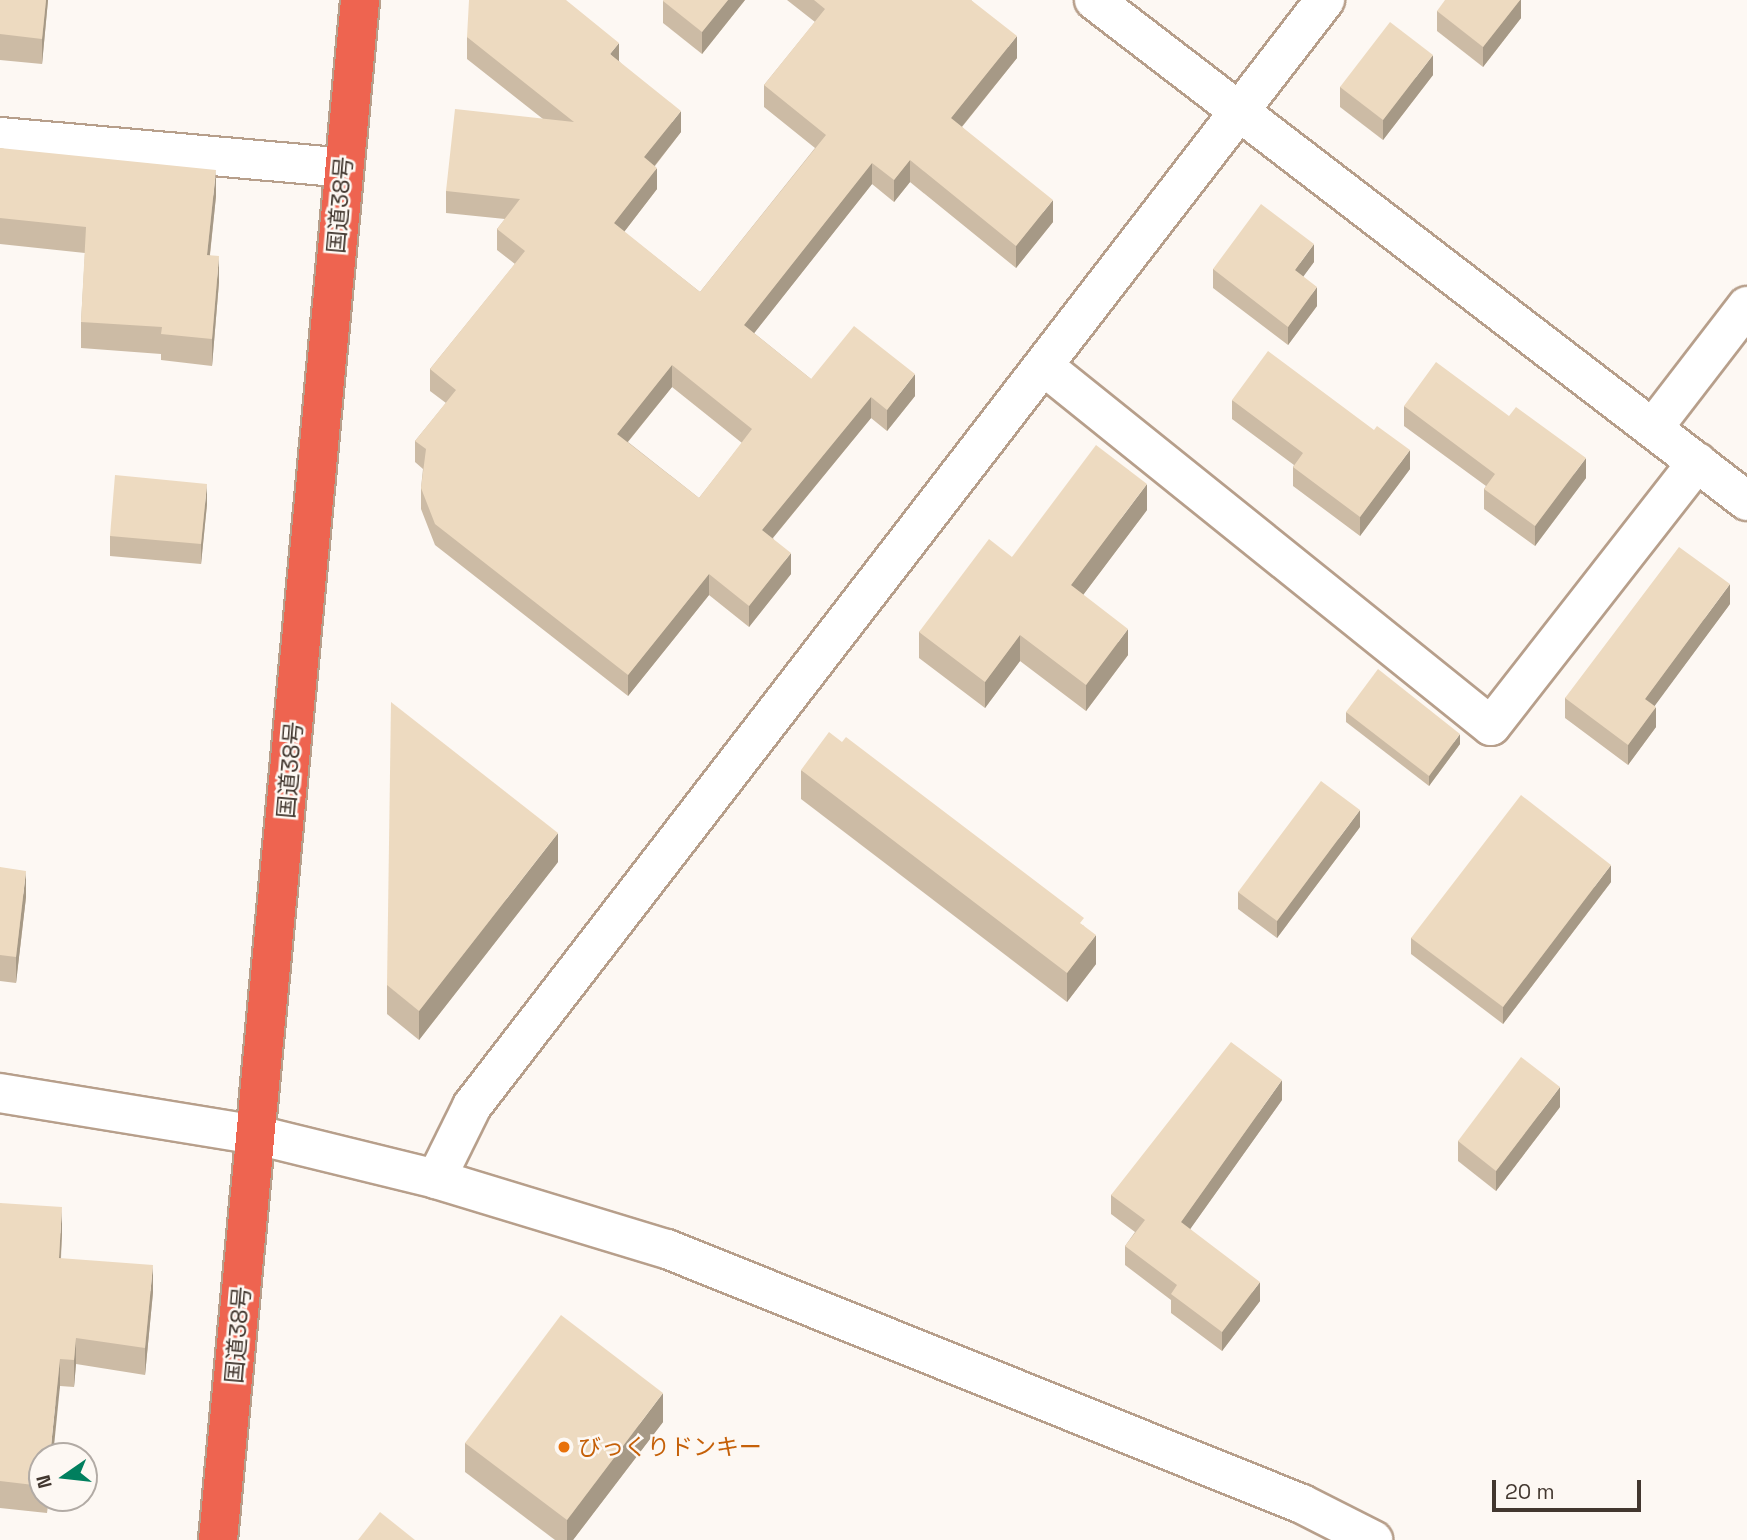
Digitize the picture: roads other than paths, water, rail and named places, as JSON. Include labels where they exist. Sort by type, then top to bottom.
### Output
[{"type":"highway","name":"国道38号","points":[[218,1540],[360,0]]},
{"type":"street","points":[[1094,0],[1747,501]]},
{"type":"street","points":[[436,1179],[471,1106],[1046,368],[1238,111],[1325,0]]},
{"type":"street","points":[[0,136],[344,168]]},
{"type":"street","points":[[1653,428],[1747,306]]},
{"type":"street","points":[[1046,368],[1491,726],[1697,462]]},
{"type":"street","points":[[0,1093],[257,1135],[436,1179],[667,1249],[1302,1504],[1373,1540]]},
{"type":"place","name":"びっくりドンキー","points":[[564,1447]]}]
